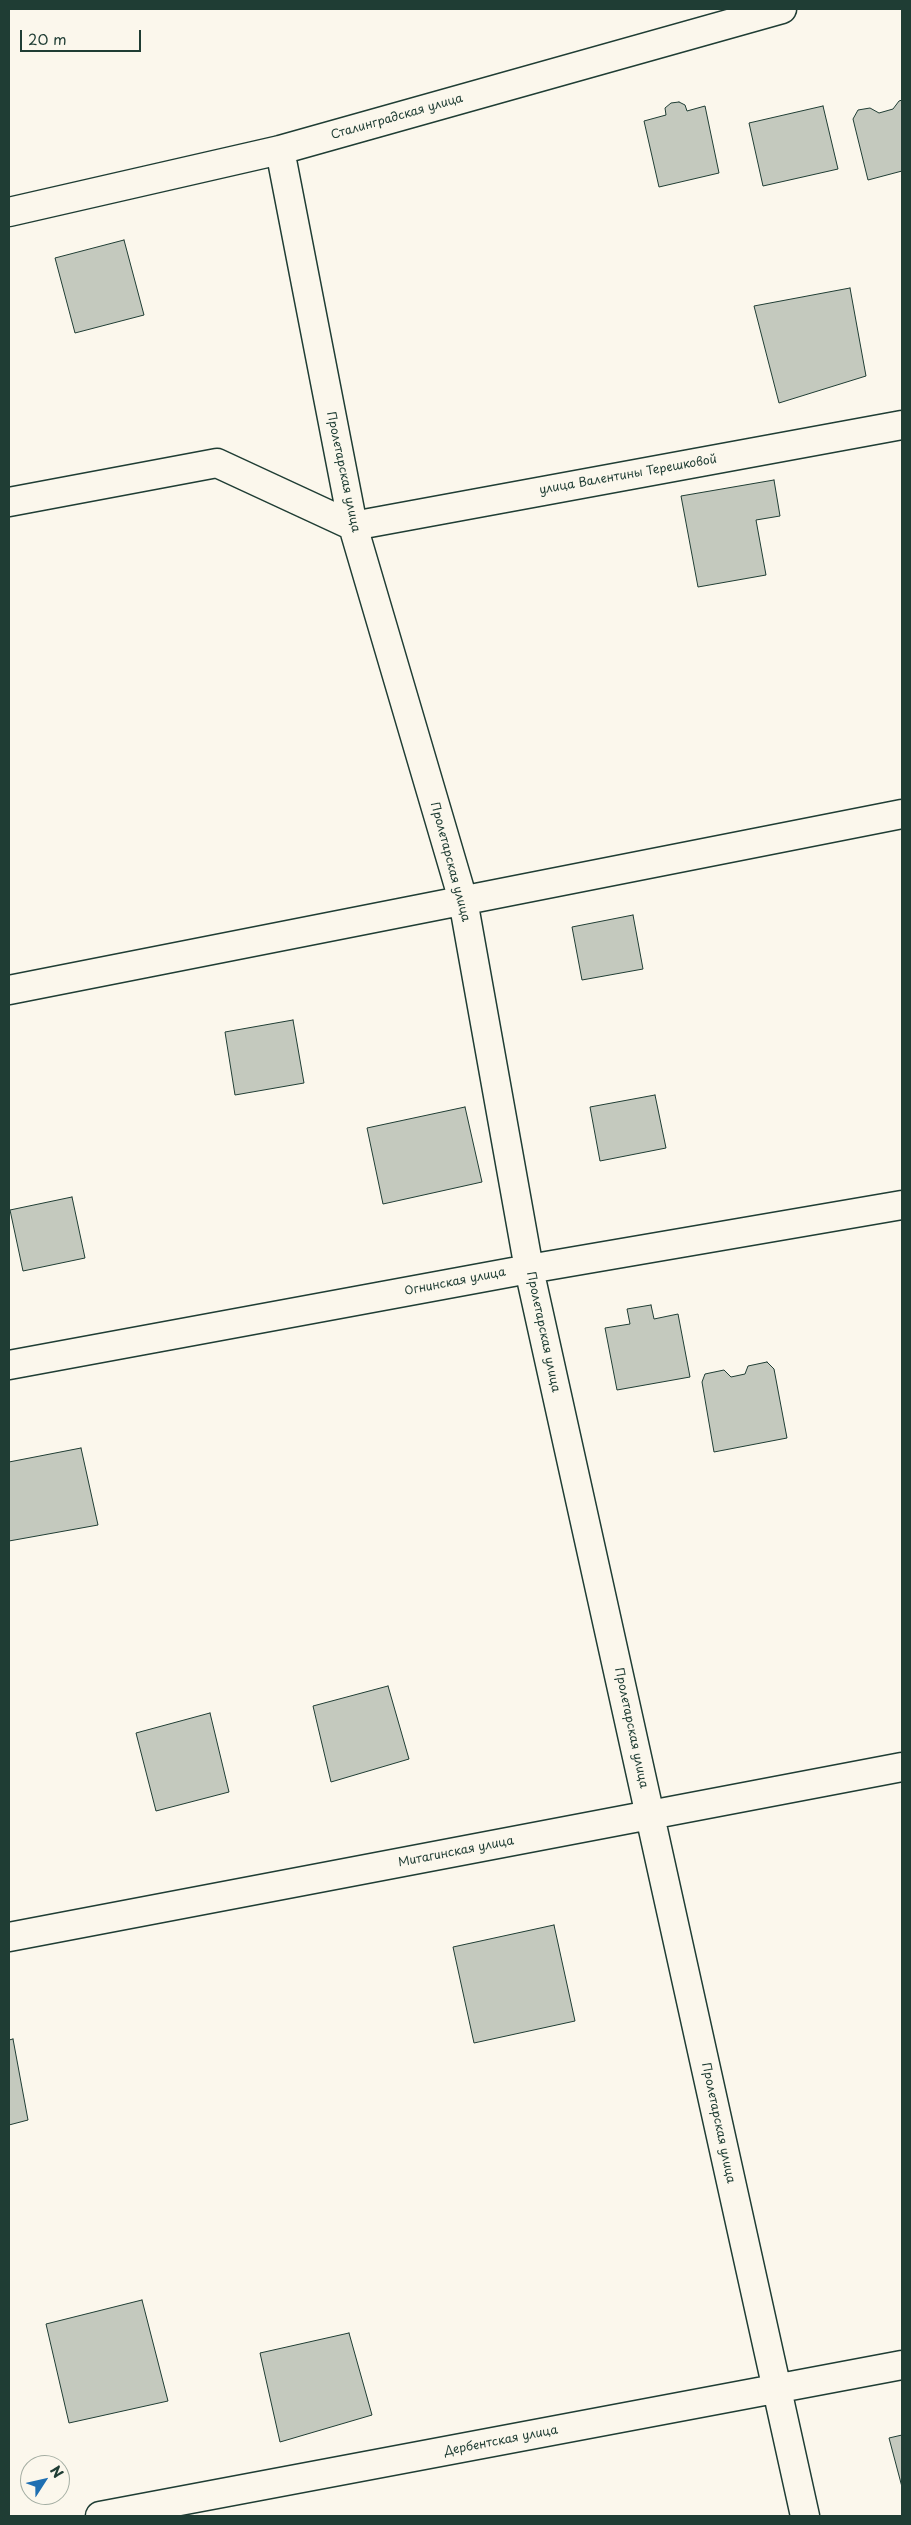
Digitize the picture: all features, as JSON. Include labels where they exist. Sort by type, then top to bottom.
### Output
[{"type":"street","name":"Сталинградская улица","points":[[9,212],[280,150],[782,9]]},
{"type":"street","name":"Пролетарская улица","points":[[280,150],[353,526],[463,900],[529,1268],[805,2516]]},
{"type":"street","name":"улица Валентины Терешковой","points":[[353,526],[902,425]]},
{"type":"street","points":[[9,502],[217,463],[353,526]]},
{"type":"street","points":[[9,990],[902,814]]},
{"type":"street","name":"Огнинская улица","points":[[9,1365],[529,1268],[902,1205]]},
{"type":"street","name":"Митагинская улица","points":[[9,1937],[902,1766]]},
{"type":"street","name":"Дербентская улица","points":[[100,2516],[902,2365]]},
{"type":"building","points":[[902,100],[902,171],[868,180],[853,119],[858,110],[870,108],[879,113],[893,109]]},
{"type":"building","points":[[679,102],[685,105],[687,111],[705,106],[719,173],[659,187],[644,121],[666,115],[665,108],[671,103]]},
{"type":"building","points":[[823,106],[838,169],[763,186],[749,123]]},
{"type":"building","points":[[124,240],[144,315],[75,333],[55,258]]},
{"type":"building","points":[[850,288],[866,376],[779,403],[754,306]]},
{"type":"building","points":[[774,480],[780,516],[756,520],[766,575],[698,587],[681,496]]},
{"type":"building","points":[[633,915],[643,969],[582,980],[572,927]]},
{"type":"building","points":[[293,1020],[304,1083],[235,1095],[225,1032]]},
{"type":"building","points":[[655,1095],[666,1148],[600,1161],[590,1107]]},
{"type":"building","points":[[465,1107],[482,1182],[383,1204],[367,1128]]},
{"type":"building","points":[[72,1197],[85,1258],[23,1271],[10,1210]]},
{"type":"building","points":[[651,1305],[654,1319],[678,1314],[690,1377],[617,1390],[605,1328],[630,1324],[627,1309]]},
{"type":"building","points":[[767,1362],[774,1369],[787,1438],[714,1452],[702,1382],[705,1374],[724,1370],[731,1377],[745,1374],[748,1366]]},
{"type":"building","points":[[81,1448],[98,1525],[9,1541],[9,1462]]},
{"type":"building","points":[[388,1686],[409,1759],[331,1782],[313,1706]]},
{"type":"building","points":[[210,1713],[229,1792],[156,1811],[136,1733]]},
{"type":"building","points":[[554,1925],[575,2021],[474,2043],[453,1947]]},
{"type":"building","points":[[13,2039],[28,2120],[9,2125],[9,2040]]},
{"type":"building","points":[[142,2300],[168,2401],[69,2423],[46,2324]]},
{"type":"building","points":[[349,2333],[372,2415],[280,2442],[260,2353]]},
{"type":"building","points":[[902,2435],[902,2487],[889,2438]]}]
